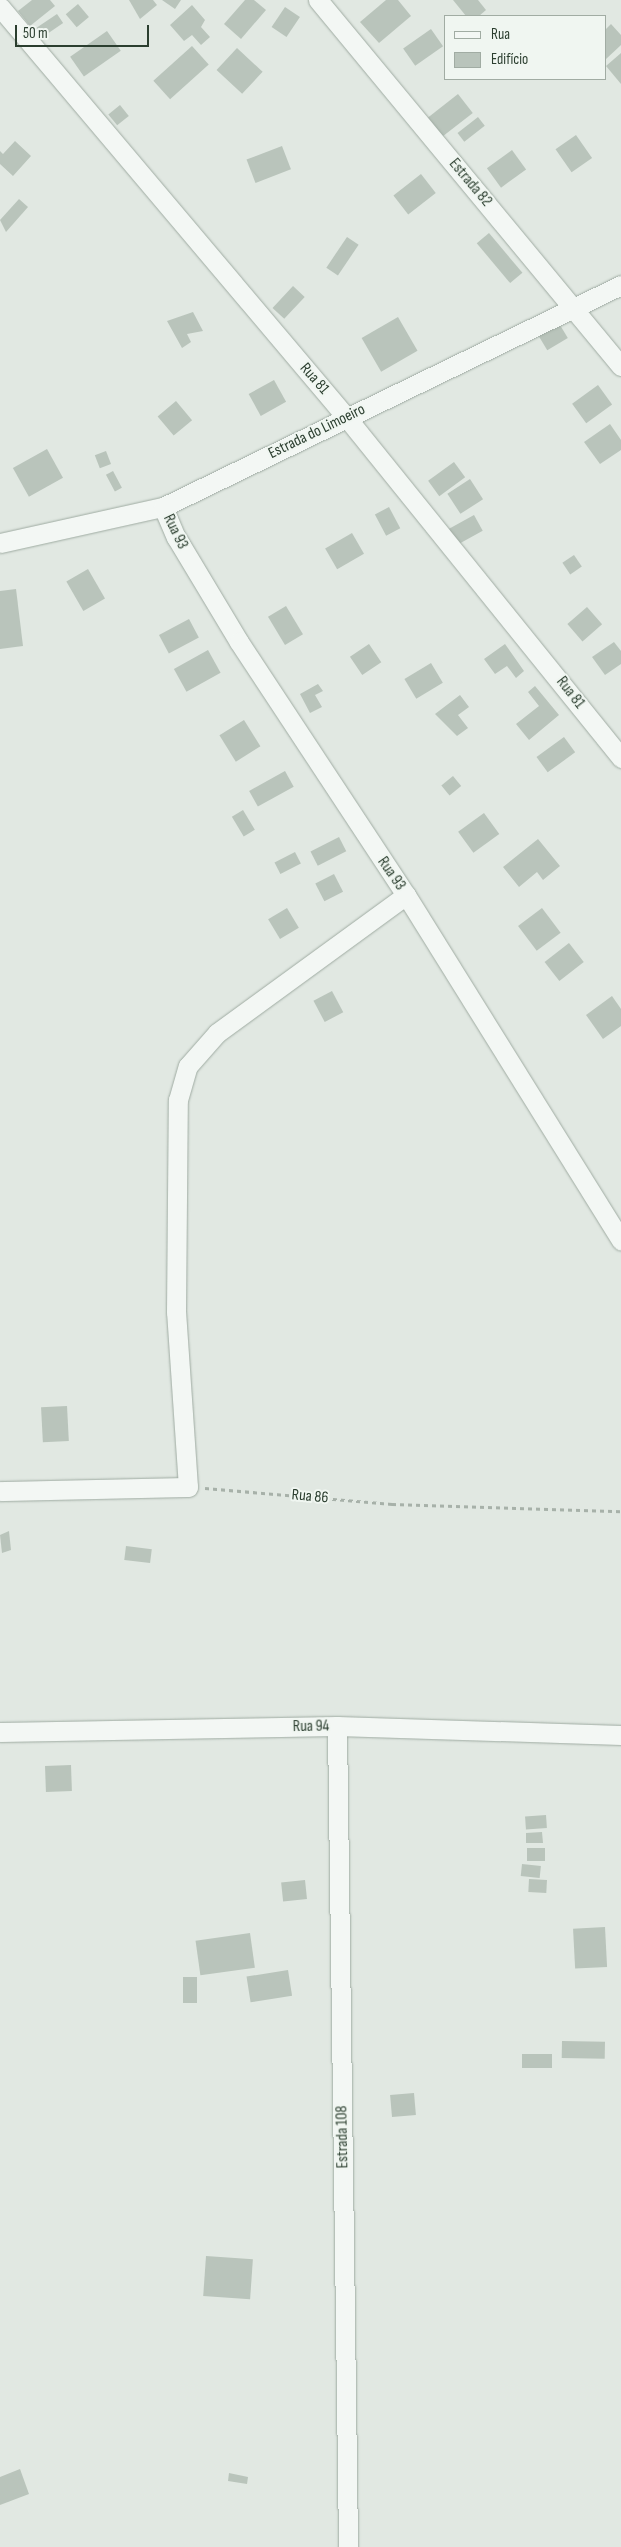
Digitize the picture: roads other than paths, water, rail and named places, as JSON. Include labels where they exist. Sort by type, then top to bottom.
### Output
[{"type":"street","name":"Estrada 82","points":[[318,0],[621,366]]},
{"type":"street","name":"Rua 81","points":[[0,7],[347,418],[621,758]]},
{"type":"street","name":"Estrada do Limoeiro","points":[[0,543],[163,507],[621,285]]},
{"type":"street","name":"Rua 93","points":[[163,507],[176,537],[239,642],[406,895],[621,1240]]},
{"type":"street","points":[[0,1491],[188,1487],[176,1312],[178,1100],[188,1066],[217,1032],[406,895]]},
{"type":"street","name":"Rua 94","points":[[0,1732],[337,1726],[621,1735]]},
{"type":"street","name":"Estrada 108","points":[[337,1726],[348,2547]]}]
